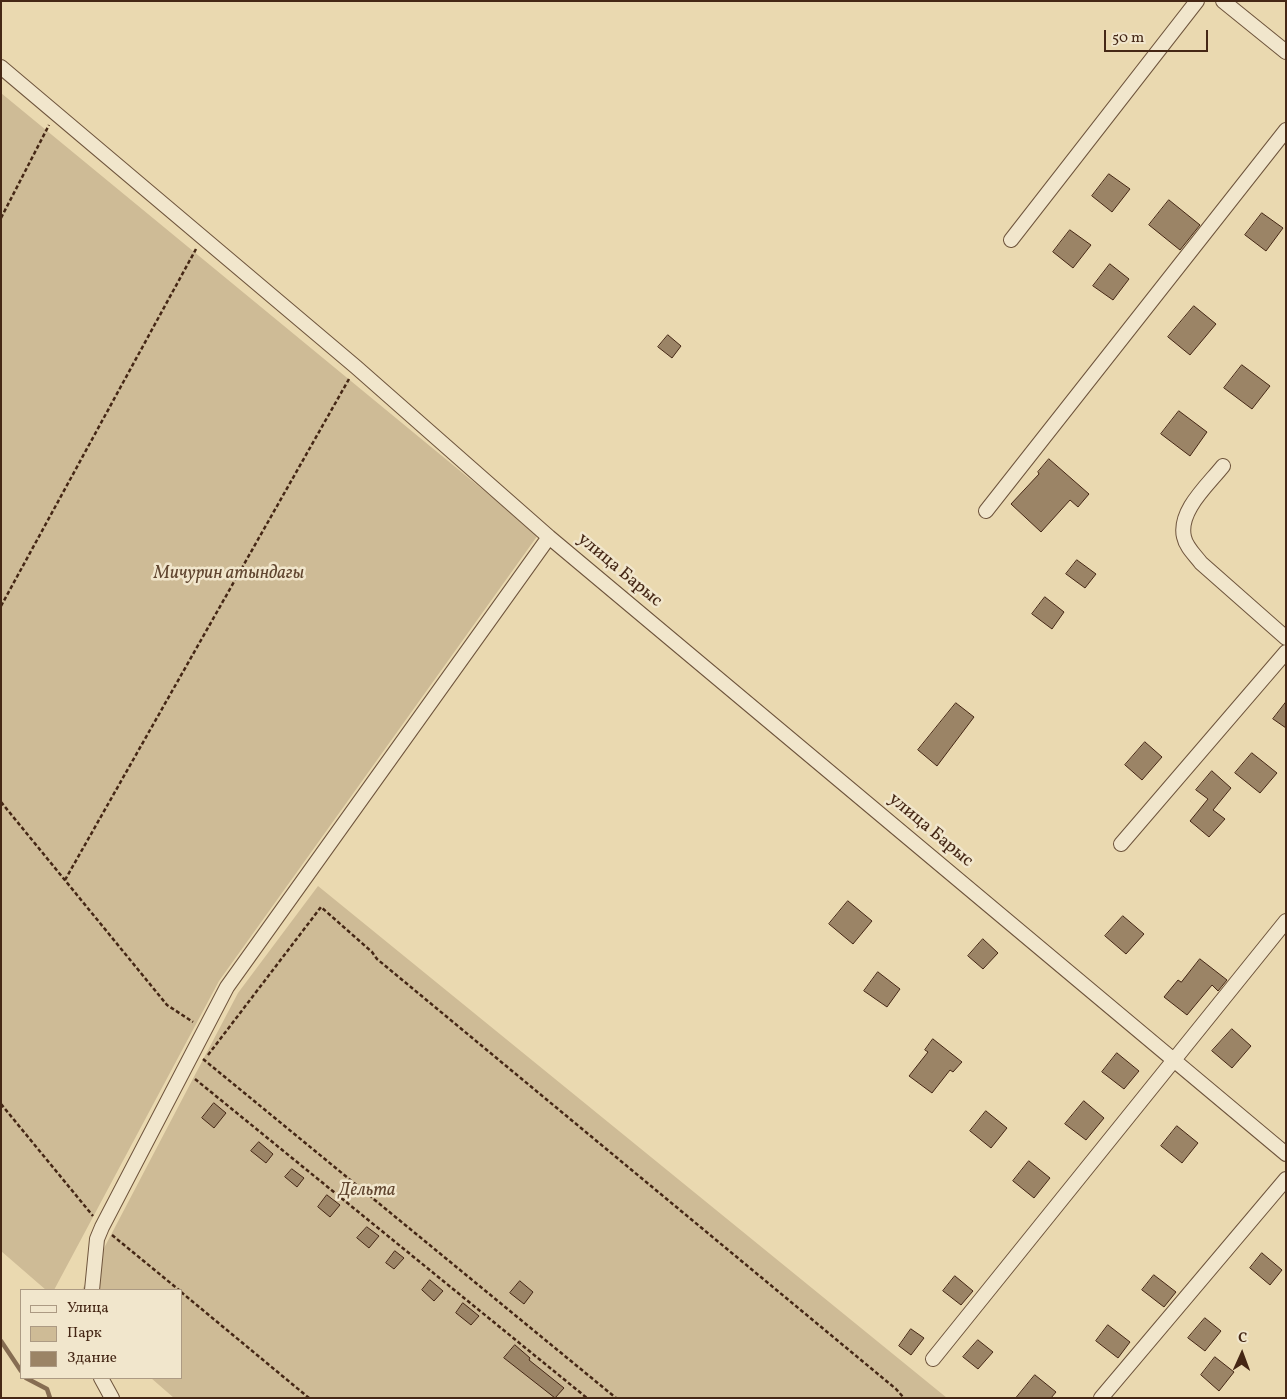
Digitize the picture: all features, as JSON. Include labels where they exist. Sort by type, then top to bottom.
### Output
[{"type":"street","points":[[1011,240],[1197,1]]},
{"type":"street","points":[[1223,1],[1286,52]]},
{"type":"street","name":"улица Барыс","points":[[1,67],[356,366],[549,537],[1286,1154]]},
{"type":"street","points":[[986,511],[1286,130]]},
{"type":"street","points":[[1223,466],[1188,509],[1183,523],[1184,537],[1190,550],[1202,563],[1286,638]]},
{"type":"street","points":[[92,1289],[97,1239],[102,1227],[184,1070],[199,1056],[205,1030],[227,987],[549,537]]},
{"type":"street","points":[[1121,844],[1286,652]]},
{"type":"street","points":[[933,1359],[1286,921]]},
{"type":"street","points":[[1100,1398],[1286,1179]]},
{"type":"street","points":[[102,1379],[112,1398]]},
{"type":"path","points":[[1,218],[56,113]]},
{"type":"path","points":[[1,606],[203,237]]},
{"type":"path","points":[[65,880],[356,366]]},
{"type":"path","points":[[1,802],[167,1005],[205,1030]]},
{"type":"path","points":[[616,1398],[199,1056],[321,907],[372,952],[377,959],[896,1389],[904,1398]]},
{"type":"path","points":[[184,1070],[587,1398]]},
{"type":"path","points":[[1,1104],[102,1227],[178,1289]]},
{"type":"path","points":[[182,1293],[309,1398]]},
{"type":"green space","name":"Мичурин атындағы","points":[[1,93],[538,535],[219,981],[55,1289],[45,1289],[1,1251]]},
{"type":"green space","name":"Дельта","points":[[318,886],[947,1398],[174,1398],[152,1379],[182,1379],[182,1289],[83,1289],[238,993]]},
{"type":"building","points":[[1109,174],[1130,189],[1112,212],[1092,196]]},
{"type":"building","points":[[1169,200],[1200,225],[1180,250],[1149,225]]},
{"type":"building","points":[[1262,213],[1283,228],[1266,251],[1245,235]]},
{"type":"building","points":[[1070,230],[1091,245],[1073,268],[1053,252]]},
{"type":"building","points":[[1110,264],[1129,279],[1113,300],[1093,286]]},
{"type":"building","points":[[1194,306],[1216,324],[1190,355],[1168,337]]},
{"type":"building","points":[[668,335],[681,346],[672,358],[658,347]]},
{"type":"building","points":[[1242,365],[1270,386],[1252,409],[1224,388]]},
{"type":"building","points":[[1179,411],[1207,432],[1190,456],[1161,434]]},
{"type":"building","points":[[1049,459],[1089,494],[1078,507],[1070,500],[1041,532],[1011,504],[1039,474],[1038,472]]},
{"type":"building","points":[[1077,560],[1096,574],[1085,588],[1066,574]]},
{"type":"building","points":[[1045,597],[1064,612],[1052,629],[1032,614]]},
{"type":"building","points":[[1286,702],[1286,728],[1273,719]]},
{"type":"building","points":[[956,703],[974,717],[937,766],[918,750]]},
{"type":"building","points":[[1145,742],[1162,757],[1142,780],[1125,765]]},
{"type":"building","points":[[1252,753],[1277,773],[1260,793],[1235,773]]},
{"type":"building","points":[[1212,771],[1231,788],[1213,810],[1225,819],[1209,837],[1190,821],[1208,799],[1196,790]]},
{"type":"building","points":[[848,901],[872,921],[853,944],[829,924]]},
{"type":"building","points":[[1123,916],[1144,934],[1126,954],[1105,936]]},
{"type":"building","points":[[983,939],[998,953],[983,969],[968,956]]},
{"type":"building","points":[[1200,959],[1227,980],[1218,991],[1212,985],[1187,1015],[1164,997],[1178,980],[1181,982]]},
{"type":"building","points":[[878,972],[900,989],[887,1007],[864,991]]},
{"type":"building","points":[[1232,1029],[1251,1046],[1232,1068],[1212,1051]]},
{"type":"building","points":[[933,1039],[962,1062],[953,1072],[950,1070],[932,1093],[909,1076],[928,1052],[925,1050]]},
{"type":"building","points":[[1117,1053],[1139,1071],[1124,1089],[1102,1072]]},
{"type":"building","points":[[1084,1101],[1104,1118],[1086,1140],[1065,1124]]},
{"type":"building","points":[[214,1103],[226,1113],[214,1128],[202,1118]]},
{"type":"building","points":[[986,1111],[1007,1128],[991,1148],[970,1131]]},
{"type":"building","points":[[1177,1126],[1198,1143],[1182,1163],[1161,1146]]},
{"type":"building","points":[[259,1142],[273,1154],[266,1163],[251,1151]]},
{"type":"building","points":[[1029,1161],[1050,1178],[1034,1198],[1013,1181]]},
{"type":"building","points":[[292,1169],[304,1178],[297,1187],[285,1177]]},
{"type":"building","points":[[327,1195],[340,1205],[330,1217],[318,1207]]},
{"type":"building","points":[[367,1227],[379,1236],[369,1248],[357,1238]]},
{"type":"building","points":[[395,1251],[404,1258],[394,1269],[386,1263]]},
{"type":"building","points":[[1262,1253],[1282,1270],[1270,1285],[1250,1268]]},
{"type":"building","points":[[1154,1275],[1176,1292],[1164,1307],[1142,1290]]},
{"type":"building","points":[[955,1276],[973,1291],[961,1305],[943,1291]]},
{"type":"building","points":[[430,1280],[443,1291],[434,1301],[422,1290]]},
{"type":"building","points":[[520,1281],[533,1292],[524,1304],[510,1293]]},
{"type":"building","points":[[463,1303],[479,1316],[471,1325],[456,1313]]},
{"type":"building","points":[[1205,1318],[1221,1331],[1205,1351],[1188,1338]]},
{"type":"building","points":[[1108,1325],[1130,1342],[1118,1358],[1096,1341]]},
{"type":"building","points":[[911,1329],[924,1338],[911,1355],[899,1346]]},
{"type":"building","points":[[978,1340],[993,1352],[978,1369],[963,1357]]},
{"type":"building","points":[[515,1345],[530,1358],[529,1360],[564,1388],[555,1398],[504,1358]]},
{"type":"building","points":[[1215,1357],[1234,1372],[1219,1391],[1201,1375]]},
{"type":"building","points":[[1035,1375],[1056,1392],[1051,1398],[1016,1398]]},
{"type":"waterway","points":[[1,1341],[20,1370]]},
{"type":"waterway","points":[[28,1379],[47,1389],[50,1398]]}]
